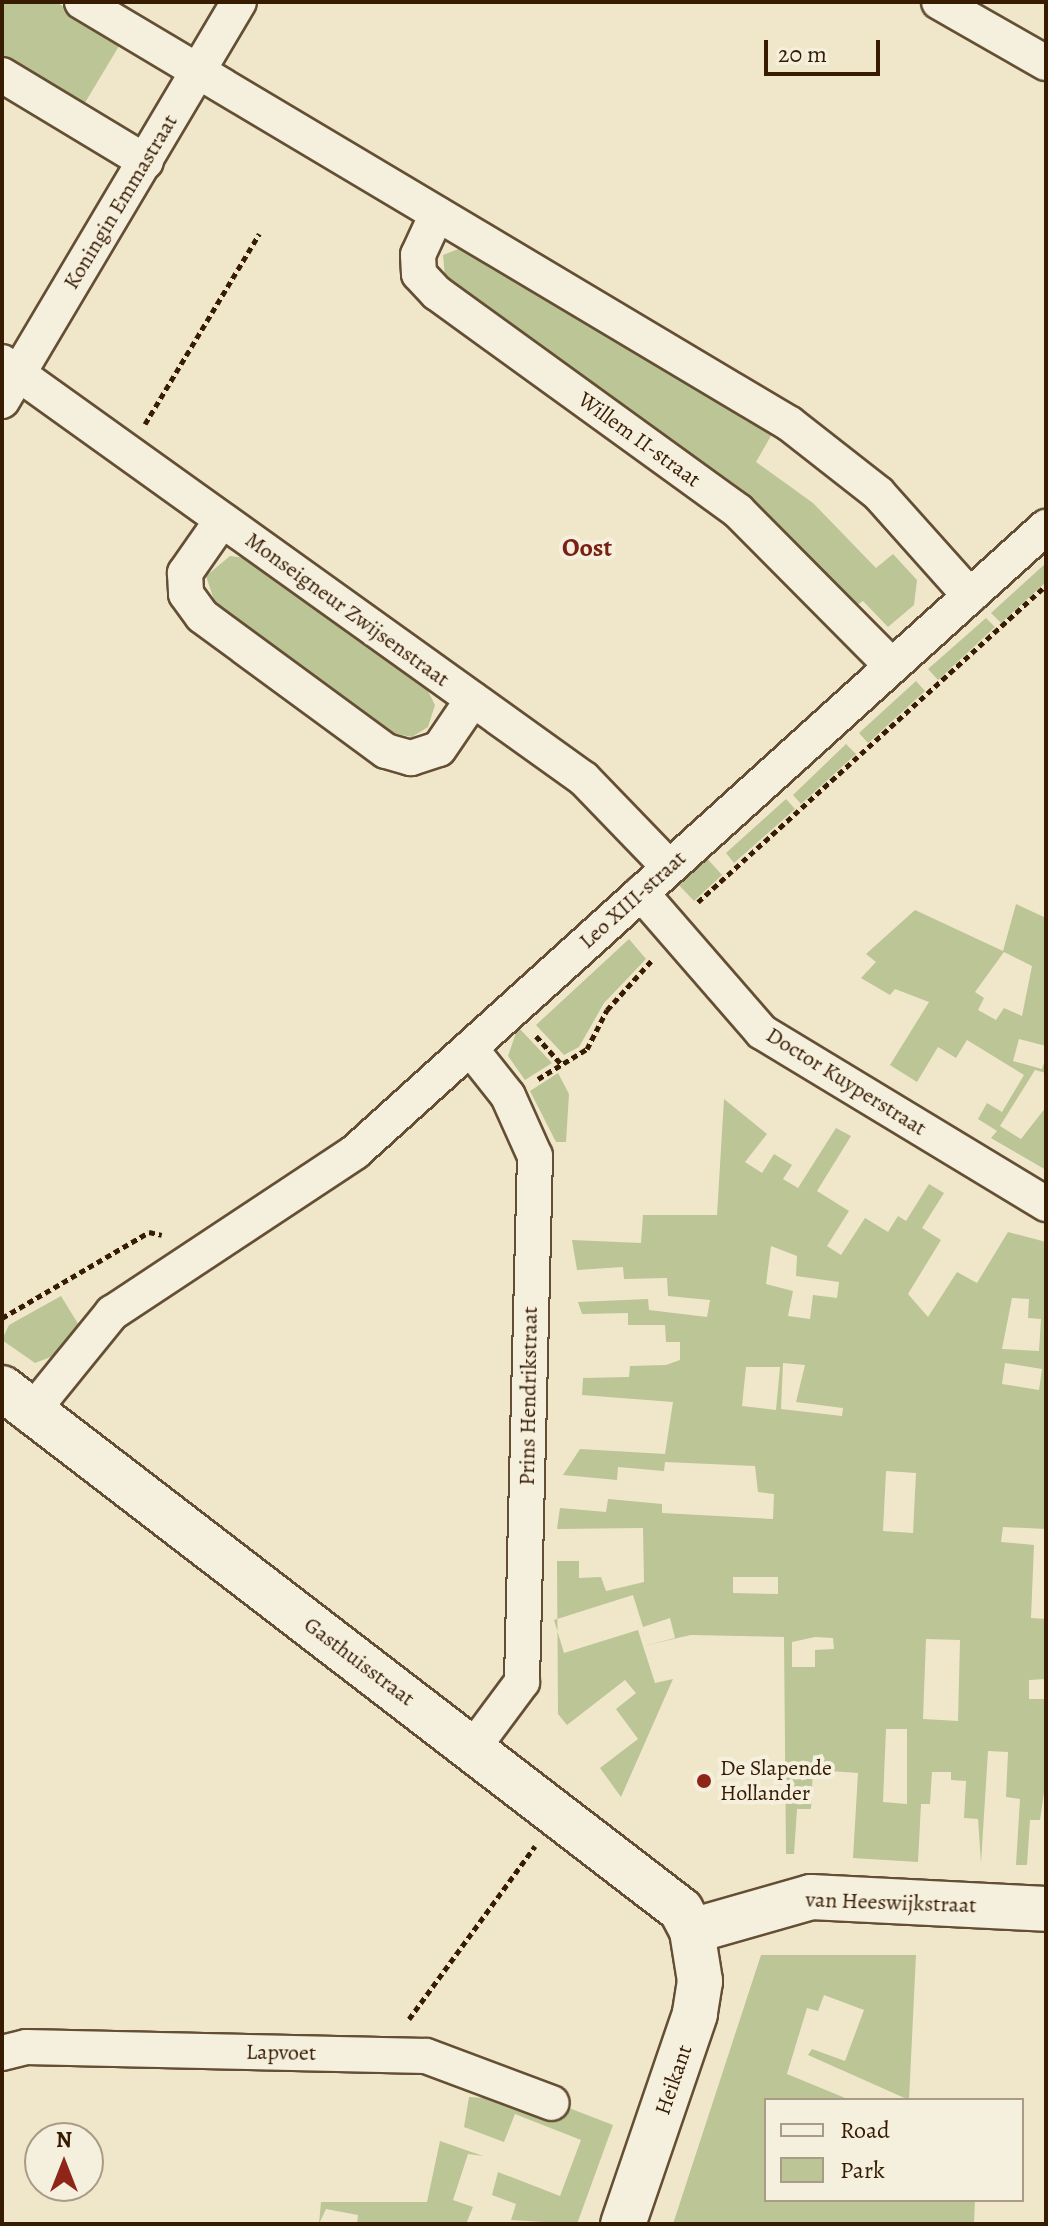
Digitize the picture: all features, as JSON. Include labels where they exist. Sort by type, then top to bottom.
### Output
[{"type":"street","points":[[82,2],[839,456],[970,596]]},
{"type":"street","name":"Koningin Emmastraat","points":[[7,379],[146,162],[239,2]]},
{"type":"street","points":[[939,2],[1046,63]]},
{"type":"street","points":[[2,75],[146,162]]},
{"type":"street","name":"Willem II-straat","points":[[437,214],[418,255],[419,274],[437,293],[738,511],[892,666]]},
{"type":"street","name":"Monseigneur Zwijsenstraat","points":[[7,379],[128,452],[609,799],[669,867]]},
{"type":"street","name":"Monseigneur Zwijsenstraat","points":[[222,520],[185,573],[194,605],[386,751],[411,758],[439,749],[473,699]]},
{"type":"street","name":"Leo XIII-straat","points":[[12,1402],[112,1313],[342,1161],[1046,527]]},
{"type":"street","name":"Doctor Kuyperstraat","points":[[641,893],[762,1032],[1046,1204]]},
{"type":"street","name":"Prins Hendrikstraat","points":[[470,1048],[508,1096],[535,1156],[522,1682],[473,1748]]},
{"type":"street","name":"Gasthuisstraat","points":[[12,1402],[659,1888],[692,1931]]},
{"type":"street","name":"van Heeswijkstraat","points":[[692,1931],[811,1897],[1046,1909]]},
{"type":"street","name":"Heikant","points":[[623,2224],[695,2014],[700,1981],[692,1931]]},
{"type":"street","name":"Lapvoet","points":[[2,2053],[26,2047],[407,2055],[552,2103]]},
{"type":"path","points":[[128,452],[259,234]]},
{"type":"path","points":[[508,1096],[587,1049],[670,926],[1046,585]]},
{"type":"path","points":[[2,1318],[149,1232],[204,1250]]},
{"type":"path","points":[[407,2055],[409,2018],[559,1813]]},
{"type":"green space","points":[[2,2],[56,2],[122,41],[83,106],[2,57]]},
{"type":"green space","points":[[461,248],[772,434],[756,462],[813,503],[876,568],[893,554],[917,580],[914,605],[888,627],[863,601],[854,607],[756,508],[445,277],[443,255]]},
{"type":"green space","points":[[230,556],[246,558],[427,689],[435,705],[428,727],[412,737],[392,733],[216,606],[206,576]]},
{"type":"green space","points":[[1046,563],[1046,582],[1001,623],[991,613]]},
{"type":"green space","points":[[986,618],[995,627],[938,680],[928,669]]},
{"type":"green space","points":[[916,681],[925,691],[868,743],[859,733]]},
{"type":"green space","points":[[846,744],[856,754],[801,804],[793,795]]},
{"type":"green space","points":[[786,799],[795,809],[734,863],[726,853]]},
{"type":"green space","points":[[704,855],[722,875],[694,901],[675,881]]},
{"type":"green space","points":[[1016,904],[1046,918],[1046,1046],[1019,1039],[1013,1061],[1042,1069],[1046,1057],[1046,1073],[1035,1070],[1000,1126],[1021,1139],[1046,1107],[1046,1170],[991,1138],[997,1131],[978,1119],[987,1103],[1002,1112],[1024,1075],[967,1040],[956,1058],[938,1047],[917,1082],[890,1065],[929,1002],[895,989],[890,995],[861,978],[876,962],[866,954],[915,910],[1003,951]],"holes":[[[1004,952],[1032,966],[1022,1016],[1004,1008],[996,1020],[978,1010],[984,998],[975,992]]]},
{"type":"green space","points":[[629,939],[646,959],[604,1003],[579,1047],[564,1055],[536,1025]]},
{"type":"green space","points":[[518,1027],[552,1063],[525,1080],[508,1056]]},
{"type":"green space","points":[[558,1073],[569,1094],[566,1142],[556,1142],[530,1091]]},
{"type":"green space","points":[[724,1099],[767,1134],[745,1162],[762,1173],[774,1154],[792,1165],[783,1179],[798,1188],[836,1128],[851,1136],[817,1191],[849,1211],[827,1246],[841,1255],[865,1218],[888,1232],[898,1216],[906,1221],[929,1184],[944,1193],[922,1228],[941,1240],[908,1294],[928,1317],[957,1272],[977,1283],[1008,1232],[1046,1242],[1046,1529],[1003,1527],[1001,1542],[1034,1545],[1031,1618],[1046,1619],[1046,1679],[1029,1680],[1029,1699],[1046,1699],[1046,1778],[1040,1820],[1030,1820],[1027,1865],[1016,1865],[1020,1799],[1006,1797],[1008,1752],[988,1751],[981,1863],[978,1819],[964,1818],[966,1781],[951,1780],[951,1772],[932,1772],[930,1804],[921,1804],[918,1862],[853,1858],[858,1773],[813,1770],[811,1809],[797,1809],[794,1854],[786,1854],[784,1637],[691,1635],[643,1646],[675,1638],[670,1618],[643,1627],[633,1595],[557,1619],[557,1561],[579,1561],[579,1578],[601,1577],[606,1591],[644,1582],[643,1528],[557,1529],[560,1508],[606,1512],[608,1499],[662,1504],[662,1513],[773,1519],[774,1494],[758,1492],[755,1466],[665,1462],[664,1471],[618,1467],[617,1480],[563,1475],[580,1449],[665,1454],[673,1402],[582,1395],[583,1378],[629,1377],[630,1366],[666,1365],[680,1360],[680,1342],[666,1342],[665,1325],[628,1325],[628,1313],[582,1314],[578,1302],[648,1299],[649,1310],[707,1317],[710,1300],[668,1296],[667,1278],[624,1279],[623,1267],[577,1270],[572,1240],[641,1243],[643,1215],[717,1215]],"holes":[[[771,1246],[797,1256],[796,1276],[839,1282],[837,1298],[813,1295],[810,1319],[788,1316],[793,1291],[766,1284]],[[1012,1298],[1029,1299],[1028,1318],[1041,1319],[1039,1351],[1002,1349]],[[783,1363],[805,1365],[796,1402],[843,1408],[842,1416],[781,1409]],[[1005,1363],[1042,1369],[1039,1390],[1002,1384]],[[746,1367],[780,1367],[776,1410],[742,1406]],[[886,1471],[916,1473],[913,1533],[883,1531]],[[733,1577],[778,1577],[778,1594],[733,1593]],[[815,1637],[833,1638],[834,1649],[815,1650],[815,1667],[792,1667],[792,1642]],[[926,1639],[960,1640],[958,1721],[923,1719]],[[886,1729],[907,1729],[907,1804],[883,1802]]]},
{"type":"green space","points":[[61,1296],[80,1327],[53,1356],[35,1363],[2,1340],[9,1325]]},
{"type":"green space","points":[[638,1630],[655,1683],[673,1679],[621,1797],[600,1768],[638,1739],[616,1709],[636,1693],[625,1680],[567,1725],[558,1714],[557,1631],[564,1653]]},
{"type":"green space","points":[[761,1955],[916,1955],[909,2098],[808,2055],[812,2049],[845,2061],[864,2010],[824,1995],[818,2011],[807,2008],[787,2074],[845,2098],[764,2098],[764,2202],[975,2202],[974,2224],[673,2224]]},
{"type":"green space","points":[[469,2097],[556,2103],[613,2125],[577,2224],[511,2220],[516,2204],[492,2195],[498,2172],[560,2196],[581,2140],[515,2114],[504,2142],[464,2127]]},
{"type":"green space","points":[[440,2141],[483,2156],[468,2154],[453,2200],[473,2207],[466,2224],[357,2224],[358,2215],[326,2209],[319,2224],[321,2202],[427,2202]]},
{"type":"place","name":"De Slapende Hollander","points":[[704,1781]]},
{"type":"district","name":"Oost","points":[[587,548]]}]
